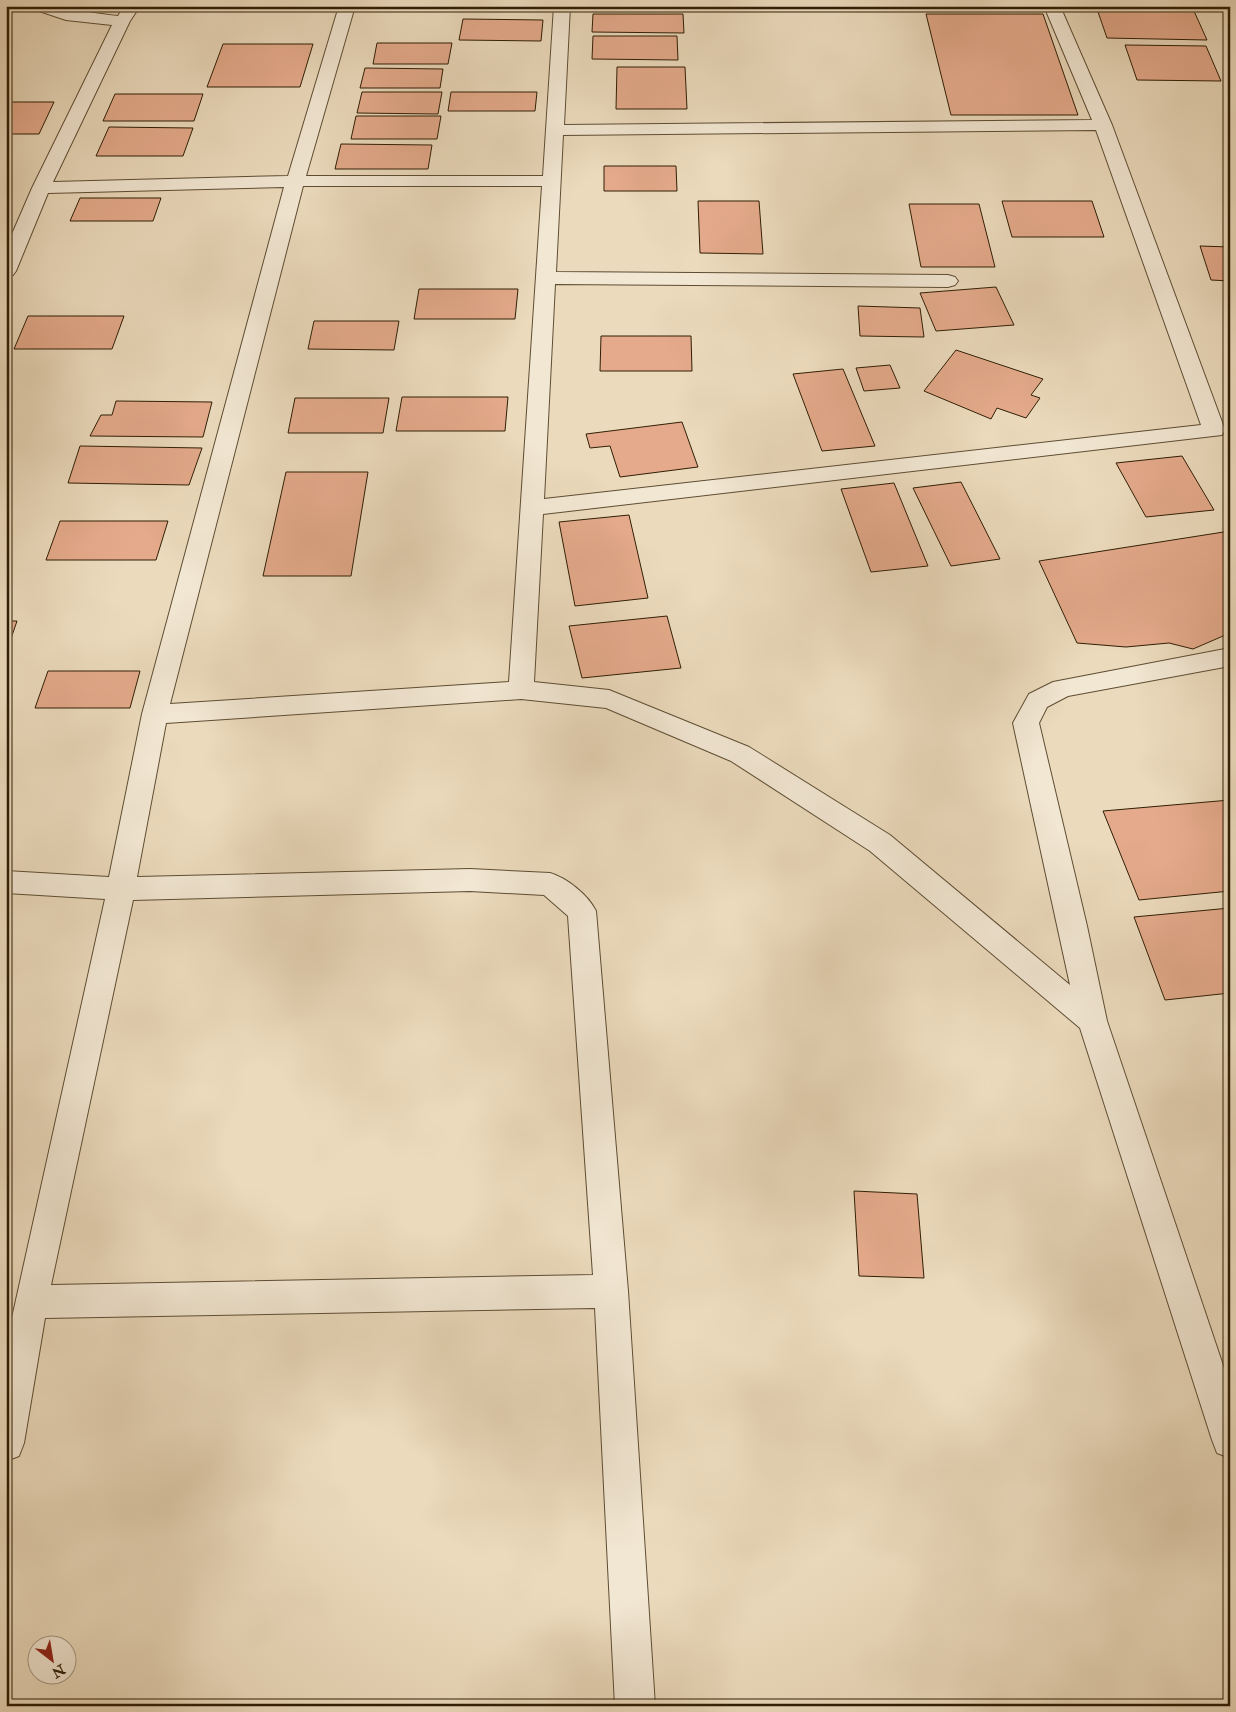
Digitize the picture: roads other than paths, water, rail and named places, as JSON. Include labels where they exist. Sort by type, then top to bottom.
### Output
[{"type":"street","points":[[39,6],[66,15],[122,21]]},
{"type":"street","points":[[6,271],[41,188],[122,21],[132,6]]},
{"type":"street","points":[[6,1443],[31,1302],[121,889],[155,714],[295,181],[347,6]]},
{"type":"street","points":[[521,690],[562,6]]},
{"type":"street","points":[[532,508],[1214,430],[1103,125],[1052,6]]},
{"type":"street","points":[[554,130],[1103,125]]},
{"type":"street","points":[[41,188],[295,181],[551,181]]},
{"type":"street","points":[[546,278],[948,281]]},
{"type":"street","points":[[1230,657],[1062,688],[1038,701],[1026,722],[1073,926],[1092,1021],[1230,1440]]},
{"type":"street","points":[[155,714],[521,690],[608,699],[740,754],[880,842],[1092,1021]]},
{"type":"street","points":[[6,882],[121,889],[470,880],[550,884],[582,911],[611,1291],[635,1706]]},
{"type":"street","points":[[31,1302],[611,1291]]}]
